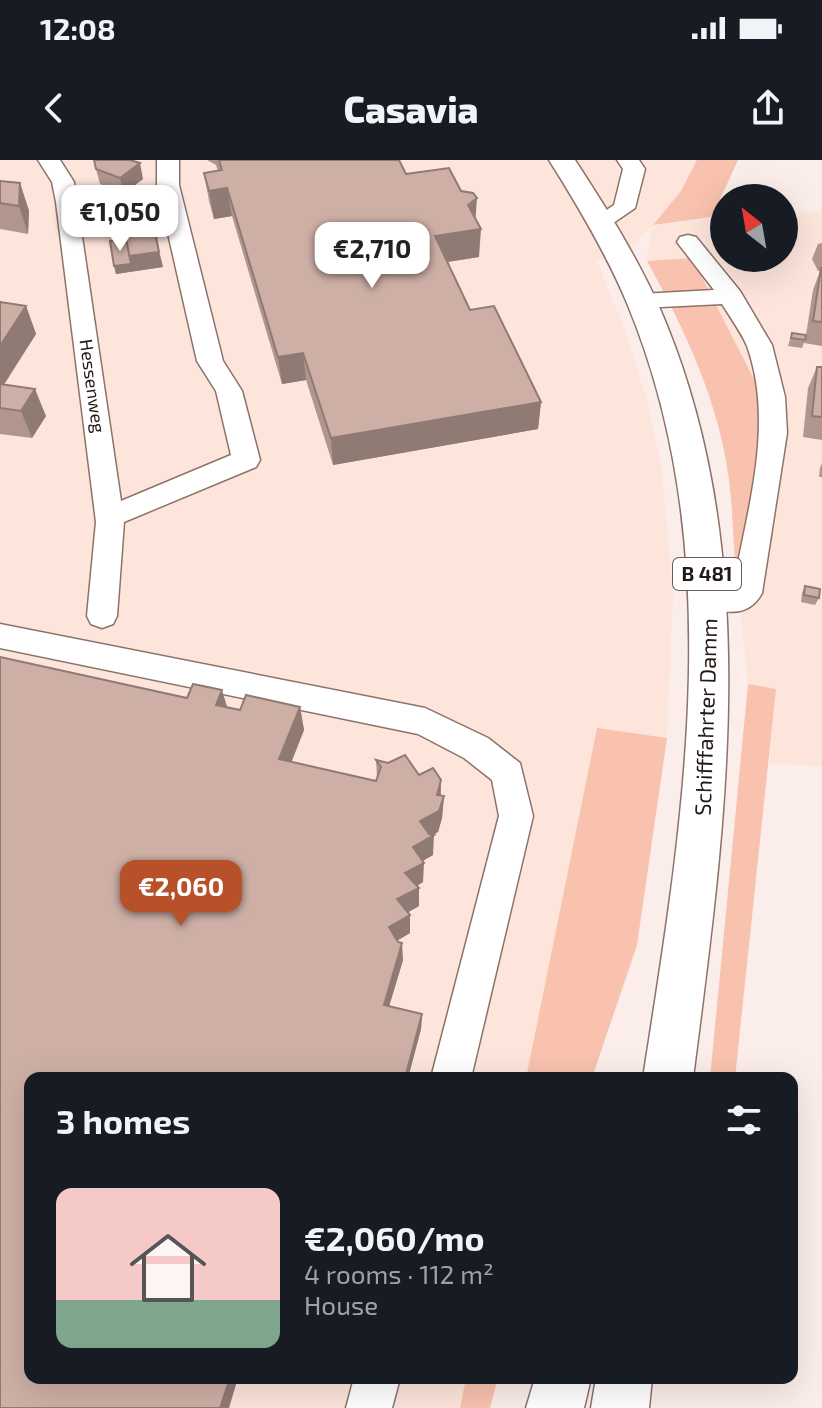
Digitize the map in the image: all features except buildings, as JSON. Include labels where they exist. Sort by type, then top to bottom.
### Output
[{"type":"main road","name":"Schifffahrter Damm","points":[[562,160],[601,221],[641,301],[689,442],[702,515],[712,669],[708,754],[688,957],[669,1072]]},
{"type":"main road","name":"Schifffahrter Damm","points":[[658,1072],[677,1015]]},
{"type":"main road","points":[[555,1408],[561,1384]]},
{"type":"main road","points":[[620,1408],[623,1384]]},
{"type":"street","points":[[110,517],[246,460],[229,391],[210,361],[168,185],[168,160]]},
{"type":"street","points":[[601,221],[624,208],[634,169],[628,160]]},
{"type":"street","name":"Hessenweg","points":[[59,163],[110,517],[102,616]]},
{"type":"street","points":[[688,242],[702,254],[732,296],[759,345],[772,397],[774,433],[747,593],[739,601],[709,597]]},
{"type":"street","points":[[641,301],[732,296]]},
{"type":"street","points":[[0,636],[425,722],[476,748],[508,773],[516,816],[452,1072]]},
{"type":"street","points":[[369,1408],[375,1384]]},
{"type":"shaded area","points":[[0,160],[697,160],[681,191],[654,225],[710,218],[710,272],[798,272],[798,212],[822,211],[822,766],[769,764],[776,690],[748,684],[736,573],[773,539],[693,258],[647,261],[652,226],[624,256],[597,261],[624,328],[647,400],[662,469],[673,596],[667,738],[597,729],[527,1072],[24,1072],[24,1384],[465,1384],[460,1408],[0,1408]]},
{"type":"shaded area","points":[[697,160],[738,160],[727,184],[710,184],[710,217],[653,225],[681,191]]},
{"type":"shaded area","points":[[692,258],[756,383],[773,539],[736,573],[729,480],[717,423],[687,340],[647,261]]},
{"type":"shaded area","points":[[748,684],[776,689],[736,1072],[711,1072]]},
{"type":"shaded area","points":[[597,728],[667,738],[637,945],[594,1072],[527,1072]]},
{"type":"shaded area","points":[[465,1384],[496,1384],[490,1408],[460,1408]]}]
